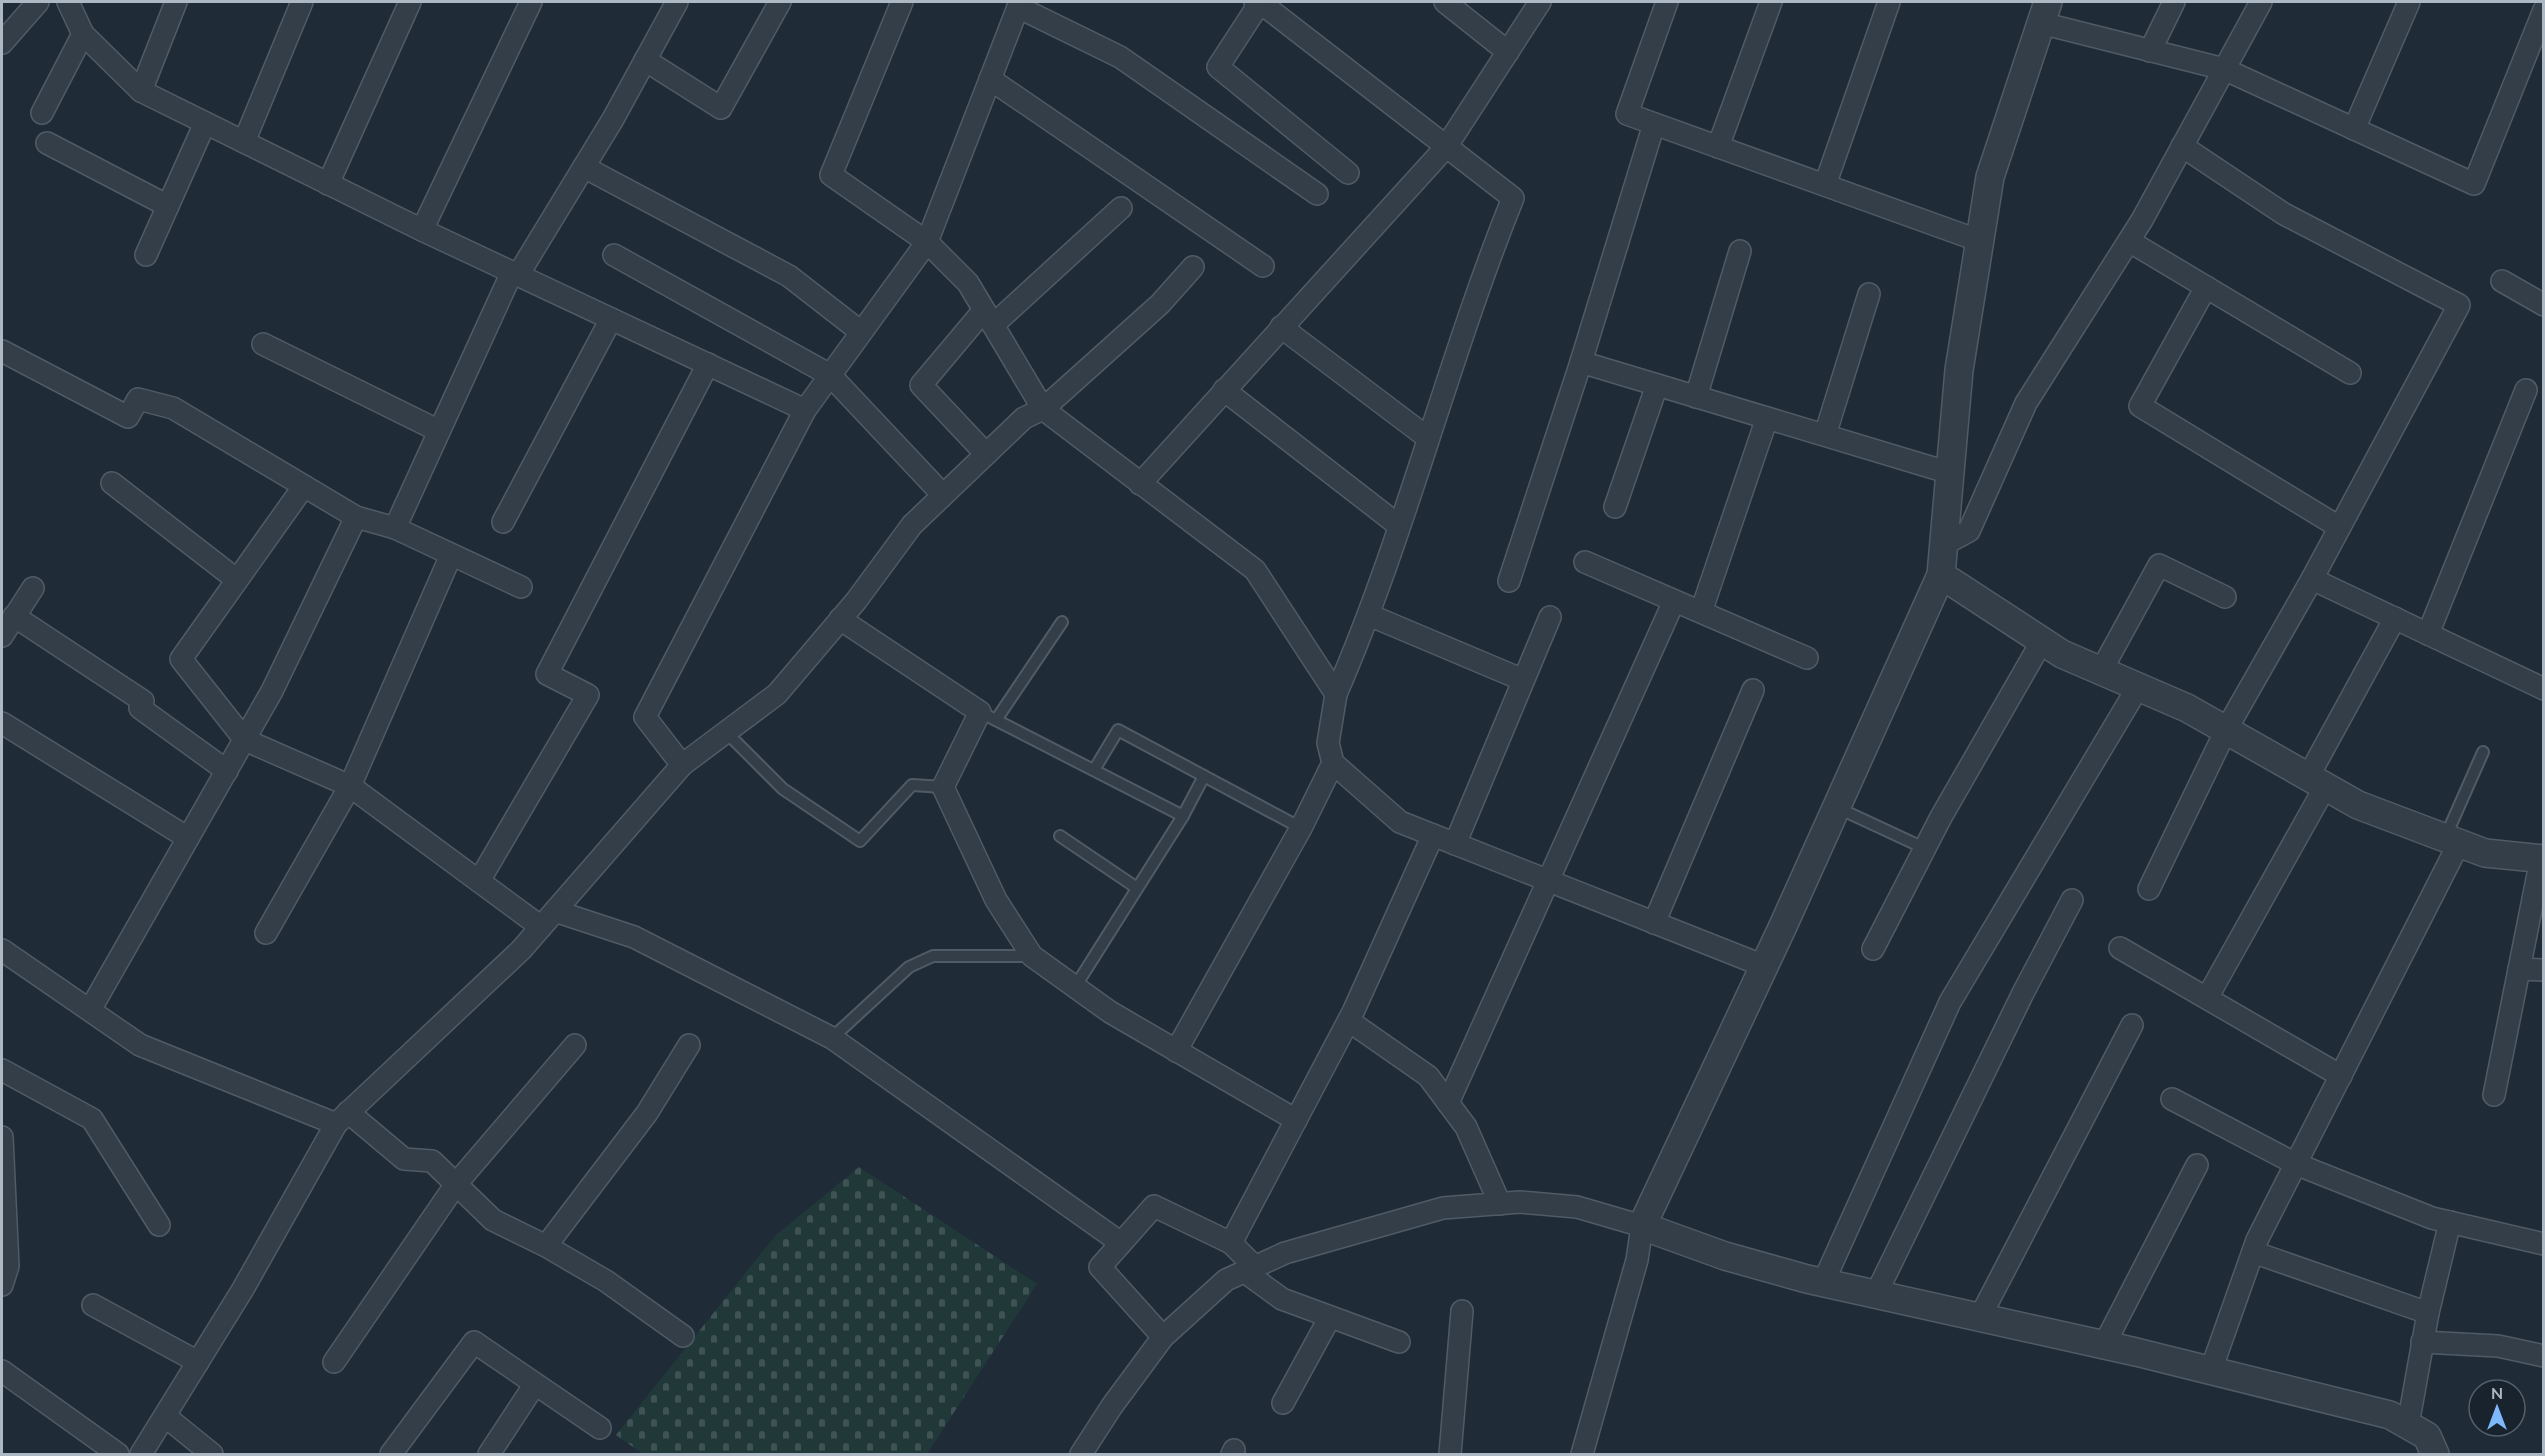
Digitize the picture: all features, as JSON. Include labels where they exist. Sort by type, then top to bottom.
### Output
[{"type":"street","points":[[2,43],[38,2]]},
{"type":"street","points":[[68,2],[83,34],[141,91],[422,230],[804,410]]},
{"type":"street","points":[[141,91],[176,2]]},
{"type":"street","points":[[244,142],[302,2]]},
{"type":"street","points":[[328,184],[410,2]]},
{"type":"street","points":[[422,230],[531,2]]},
{"type":"street","points":[[394,528],[515,274],[584,167],[677,2]]},
{"type":"street","points":[[645,60],[722,108],[780,2]]},
{"type":"street","points":[[902,2],[831,175],[927,242],[968,283],[1043,409],[1255,570],[1336,694]]},
{"type":"street","points":[[1444,2],[1508,52]]},
{"type":"street","points":[[1140,484],[1446,147],[1540,2]]},
{"type":"street","points":[[1667,2],[1627,114],[1980,241]]},
{"type":"street","points":[[1718,147],[1771,2]]},
{"type":"street","points":[[1825,185],[1889,2]]},
{"type":"street","points":[[2150,51],[2174,2]]},
{"type":"street","points":[[1943,545],[1969,531],[2026,402],[2129,241],[2261,2]]},
{"type":"street","points":[[2354,129],[2409,2]]},
{"type":"street","points":[[682,765],[645,717],[804,410],[927,242],[1019,4],[1120,57],[1317,194]]},
{"type":"street","points":[[1348,173],[1218,67],[1265,4],[1513,198],[1481,276],[1369,615],[1336,694],[1328,743],[1333,763],[1400,822],[1764,966]]},
{"type":"street","points":[[1582,1455],[1637,1260],[1642,1226],[1764,966],[1941,575],[1959,370],[1990,177],[2044,12],[2150,51],[2224,69],[2474,184],[2544,10]]},
{"type":"street","points":[[42,113],[83,34]]},
{"type":"street","points":[[990,79],[1263,266]]},
{"type":"street","points":[[146,255],[205,123]]},
{"type":"street","points":[[1509,581],[1581,362],[1654,124]]},
{"type":"street","points":[[48,143],[168,206]]},
{"type":"street","points":[[2149,889],[2226,730],[2312,579],[2459,305],[2284,214],[2182,146]]},
{"type":"street","points":[[584,167],[789,276],[861,332]]},
{"type":"street","points":[[986,454],[921,385],[988,318],[1121,208]]},
{"type":"street","points":[[2129,241],[2350,373]]},
{"type":"street","points":[[1696,397],[1740,251]]},
{"type":"street","points":[[614,255],[830,375],[943,495]]},
{"type":"street","points":[[141,1455],[243,1289],[342,1118],[521,950],[682,765],[777,694],[840,620],[912,525],[1024,418],[1043,409],[1160,304],[1193,267]]},
{"type":"street","points":[[2502,281],[2544,304]]},
{"type":"street","points":[[2206,287],[2140,406],[2339,527]]},
{"type":"street","points":[[1825,435],[1869,294]]},
{"type":"street","points":[[503,522],[611,319]]},
{"type":"street","points":[[1281,327],[1428,438]]},
{"type":"street","points":[[263,344],[439,431]]},
{"type":"street","points":[[2,351],[128,417],[138,399],[173,408],[356,517],[394,528],[521,587]]},
{"type":"street","points":[[1581,362],[1950,473]]},
{"type":"street","points":[[479,881],[588,695],[547,674],[708,364]]},
{"type":"street","points":[[1616,507],[1657,385]]},
{"type":"street","points":[[1224,390],[1398,525]]},
{"type":"street","points":[[2428,634],[2526,390]]},
{"type":"street","points":[[1701,612],[1767,418]]},
{"type":"street","points":[[112,483],[237,580]]},
{"type":"street","points":[[304,486],[181,659],[245,740],[350,786],[479,881],[548,919],[634,937],[832,1038],[1121,1243]]},
{"type":"street","points":[[90,1010],[272,691],[356,517]]},
{"type":"street","points":[[266,933],[350,786],[451,555]]},
{"type":"street","points":[[1585,562],[1807,658]]},
{"type":"street","points":[[2102,671],[2159,565],[2225,597]]},
{"type":"street","points":[[1941,575],[2062,654],[2187,708],[2358,806],[2485,853],[2542,859],[2494,1095]]},
{"type":"street","points":[[2312,579],[2544,689]]},
{"type":"street","points":[[2,636],[33,588]]},
{"type":"street","points":[[1448,1103],[1550,881],[1674,601]]},
{"type":"street","points":[[1369,615],[1523,680]]},
{"type":"street","points":[[14,616],[143,701],[140,708],[227,771]]},
{"type":"street","points":[[1455,844],[1550,617]]},
{"type":"street","points":[[2207,998],[2317,782],[2395,618]]},
{"type":"street","points":[[840,620],[988,716],[944,787],[996,900],[1032,956],[1110,1012],[1296,1120]]},
{"type":"street","points":[[1873,949],[1924,848],[2042,640]]},
{"type":"street","points":[[1823,1282],[1950,1002],[2138,687]]},
{"type":"street","points":[[1654,923],[1754,690]]},
{"type":"street","points":[[2,723],[188,838]]},
{"type":"street","points":[[1176,1051],[1301,828],[1333,763]]},
{"type":"street","points":[[1231,1243],[1349,1021],[1434,835]]},
{"type":"street","points":[[2211,1370],[2253,1251],[2341,1076],[2452,841]]},
{"type":"street","points":[[1876,1294],[2023,993],[2072,900]]},
{"type":"street","points":[[2120,948],[2341,1076]]},
{"type":"street","points":[[2,950],[140,1045],[342,1118],[405,1159],[432,1161],[493,1220],[546,1246],[606,1281],[683,1336]]},
{"type":"street","points":[[2519,969],[2544,970]]},
{"type":"street","points":[[1349,1021],[1428,1076],[1466,1127],[1500,1204]]},
{"type":"street","points":[[1980,1317],[2132,1025]]},
{"type":"street","points":[[334,1362],[456,1184],[574,1045]]},
{"type":"street","points":[[546,1246],[647,1113],[689,1045]]},
{"type":"street","points":[[2,1071],[92,1119],[159,1225]]},
{"type":"street","points":[[2172,1099],[2296,1164],[2432,1218],[2544,1244]]},
{"type":"street","points":[[2,1137],[8,1266],[2,1285]]},
{"type":"street","points":[[2104,1345],[2197,1165]]},
{"type":"street","points":[[1080,1455],[1112,1406],[1164,1337],[1226,1280],[1285,1253],[1443,1208],[1521,1202],[1577,1207],[1642,1226],[1725,1256],[1823,1282],[2211,1370],[2390,1415],[2427,1436],[2435,1455]]},
{"type":"street","points":[[1164,1337],[1100,1267],[1154,1206],[1231,1243],[1250,1269],[1282,1299],[1399,1342]]},
{"type":"street","points":[[2408,1425],[2428,1313],[2450,1222]]},
{"type":"street","points":[[2253,1251],[2428,1313]]},
{"type":"street","points":[[93,1305],[198,1362]]},
{"type":"street","points":[[1450,1455],[1462,1311]]},
{"type":"street","points":[[1283,1403],[1330,1317]]},
{"type":"street","points":[[391,1455],[474,1342],[600,1428]]},
{"type":"street","points":[[2422,1342],[2498,1346],[2544,1356]]},
{"type":"street","points":[[2,1371],[118,1455]]},
{"type":"street","points":[[489,1455],[535,1384]]},
{"type":"street","points":[[165,1416],[212,1455]]},
{"type":"lane","points":[[1062,622],[988,716],[1183,816]]},
{"type":"lane","points":[[1094,770],[1118,730],[1301,828]]},
{"type":"lane","points":[[726,732],[783,789],[860,841],[912,785],[944,787]]},
{"type":"lane","points":[[2452,841],[2483,752]]},
{"type":"lane","points":[[1075,987],[1183,816],[1204,776]]},
{"type":"lane","points":[[1836,807],[1924,848]]},
{"type":"lane","points":[[1060,836],[1137,888]]},
{"type":"lane","points":[[832,1038],[909,967],[933,956],[1032,956]]},
{"type":"green space","points":[[859,1167],[1037,1284],[927,1454],[643,1454],[616,1435],[775,1236]]}]
